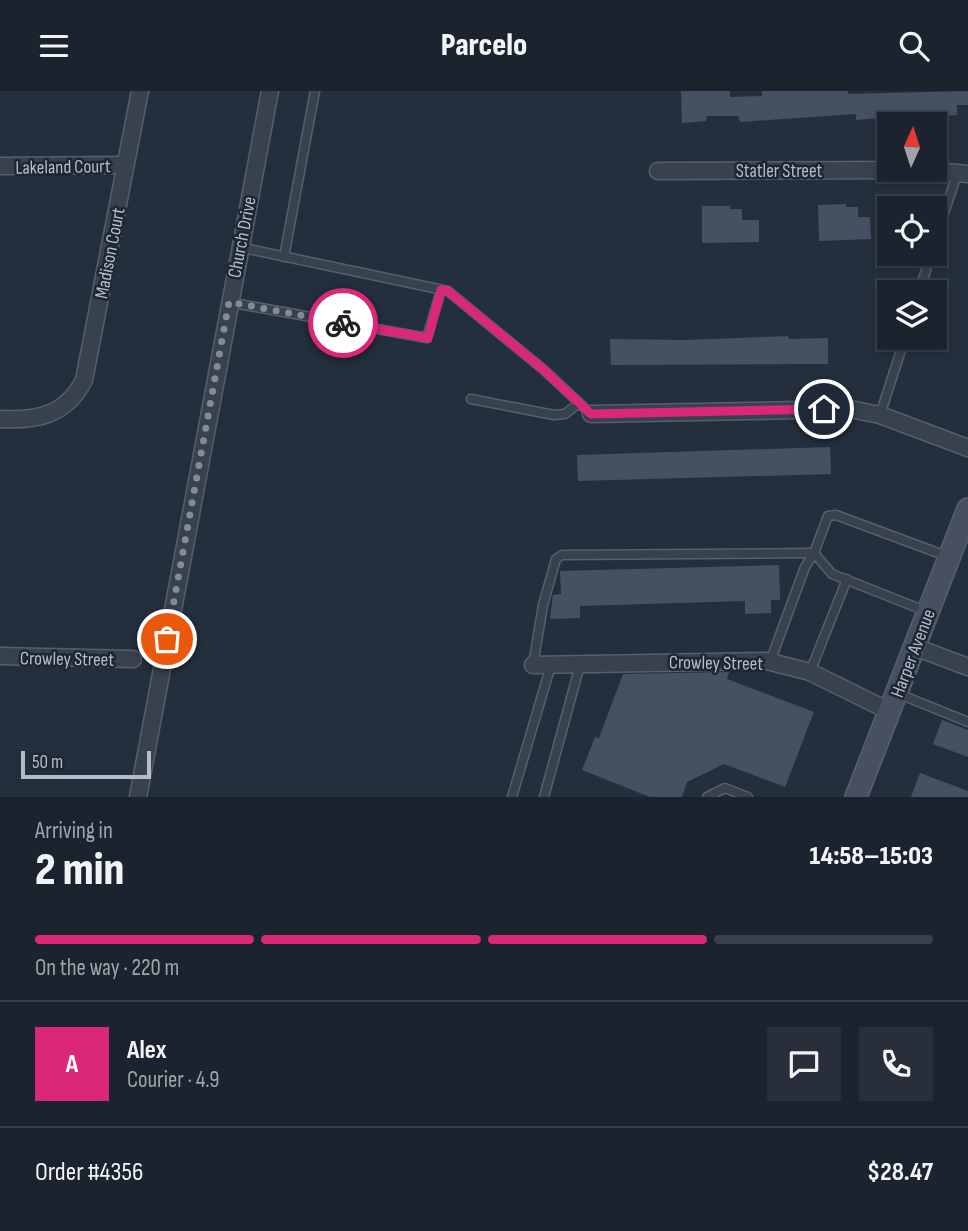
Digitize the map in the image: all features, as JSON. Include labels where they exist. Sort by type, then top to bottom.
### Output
[{"type":"main road","name":"Harper Avenue","points":[[859,796],[968,509]]},
{"type":"street","name":"Madison Court","points":[[0,419],[31,420],[64,408],[84,380],[140,91]]},
{"type":"street","name":"Church Drive","points":[[138,797],[270,91]]},
{"type":"street","name":"Lakeland Court","points":[[0,166],[125,165]]},
{"type":"street","name":"Statler Street","points":[[658,171],[877,170]]},
{"type":"street","points":[[585,408],[850,408],[880,415],[968,448]]},
{"type":"street","points":[[915,647],[968,667]]},
{"type":"street","name":"Crowley Street","points":[[0,656],[133,659]]},
{"type":"street","name":"Crowley Street","points":[[533,665],[729,659],[769,662],[810,672],[893,702]]},
{"type":"lane","points":[[284,257],[315,91]]},
{"type":"lane","points":[[947,212],[963,173]]},
{"type":"lane","points":[[239,247],[448,291],[585,408]]},
{"type":"lane","points":[[229,302],[428,338],[441,290]]},
{"type":"lane","points":[[880,415],[901,350]]},
{"type":"lane","points":[[471,399],[554,415],[585,408]]},
{"type":"lane","points":[[769,662],[805,567],[814,553],[828,516],[836,515],[949,558]]},
{"type":"lane","points":[[533,665],[543,605],[556,559],[562,555],[814,553],[832,573],[928,612]]},
{"type":"lane","points":[[810,672],[847,579]]},
{"type":"lane","points":[[544,797],[580,664]]},
{"type":"lane","points":[[512,797],[551,665]]},
{"type":"lane","points":[[893,702],[968,722]]},
{"type":"lane","points":[[707,797],[725,788],[748,797]]},
{"type":"building","points":[[681,91],[730,91],[730,97],[762,96],[762,91],[848,91],[848,94],[968,91],[968,105],[957,105],[957,115],[947,116],[947,112],[877,112],[877,118],[856,120],[856,114],[740,122],[738,116],[707,116],[706,121],[682,123]]},
{"type":"building","points":[[846,204],[846,207],[858,207],[858,217],[870,217],[871,239],[819,241],[818,205]]},
{"type":"building","points":[[702,206],[742,209],[742,220],[759,220],[759,242],[702,243]]},
{"type":"building","points":[[788,336],[789,339],[828,338],[828,364],[611,365],[610,339],[685,340]]},
{"type":"building","points":[[830,447],[831,474],[578,481],[577,455]]},
{"type":"building","points":[[779,565],[780,600],[771,600],[771,613],[745,614],[745,601],[580,606],[580,618],[550,619],[553,595],[561,594],[560,571]]},
{"type":"building","points":[[729,672],[727,679],[814,712],[785,787],[724,764],[687,782],[682,797],[650,797],[582,770],[595,737],[599,738],[623,674]]},
{"type":"building","points":[[942,720],[968,730],[968,757],[933,744]]},
{"type":"building","points":[[920,773],[968,791],[968,797],[911,797]]},
{"type":"way so far","points":[[167,639],[229,302],[343,323]]},
{"type":"route","points":[[343,323],[428,338],[441,290],[448,291],[544,370],[591,414],[824,409]]}]
